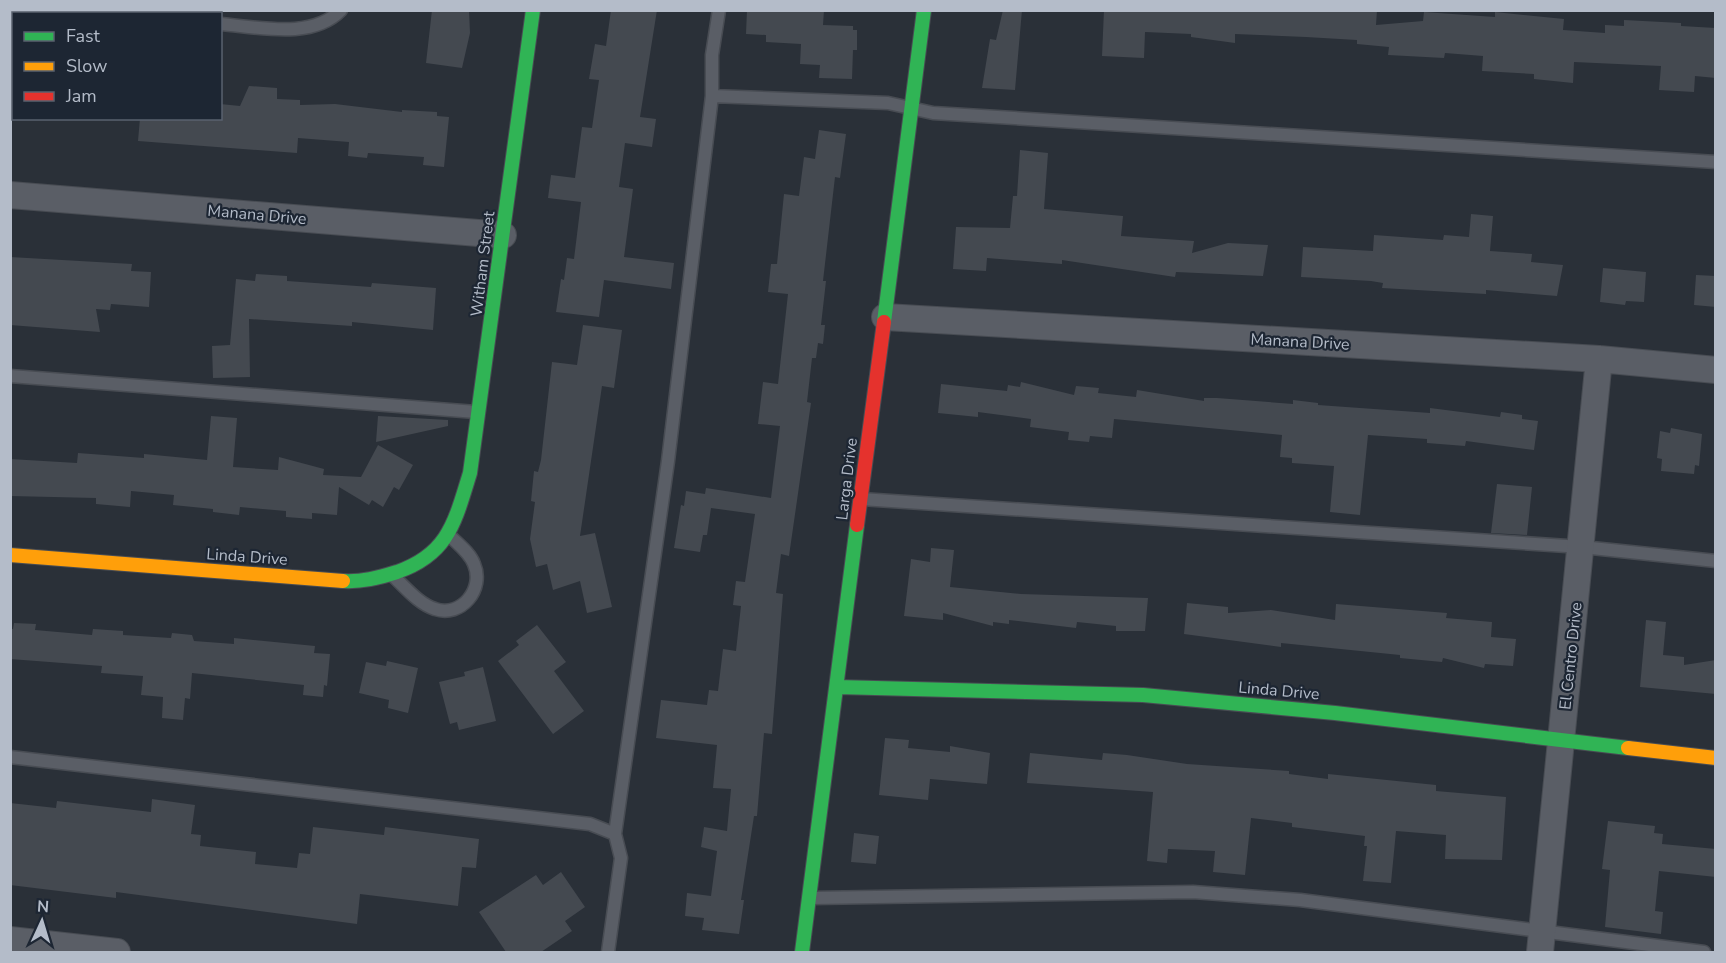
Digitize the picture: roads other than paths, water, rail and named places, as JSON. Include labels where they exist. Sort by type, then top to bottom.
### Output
[{"type":"street","name":"Witham Street","points":[[456,520],[470,473],[480,412],[533,10]]},
{"type":"street","name":"Larga Drive","points":[[802,952],[924,10]]},
{"type":"street","name":"Manana Drive","points":[[10,195],[503,235]]},
{"type":"street","name":"Manana Drive","points":[[885,317],[1599,359],[1716,370]]},
{"type":"street","name":"El Centro Drive","points":[[1541,942],[1599,359]]},
{"type":"street","name":"Linda Drive","points":[[10,555],[361,582],[406,570],[438,551],[456,520]]},
{"type":"street","name":"Linda Drive","points":[[837,687],[1143,694],[1335,713],[1716,758]]},
{"type":"street","points":[[10,940],[117,952]]},
{"type":"lane","points":[[43,10],[62,12]]},
{"type":"lane","points":[[222,24],[284,29],[318,26],[341,10]]},
{"type":"lane","points":[[608,952],[621,858],[615,834],[668,461],[712,96],[712,55],[718,10]]},
{"type":"lane","points":[[712,96],[888,104],[933,113],[1716,162]]},
{"type":"lane","points":[[10,376],[480,412]]},
{"type":"lane","points":[[861,499],[1582,547],[1716,561]]},
{"type":"lane","points":[[391,574],[426,605],[436,610],[447,611],[467,602],[477,583],[477,572],[473,561],[449,535]]},
{"type":"lane","points":[[10,757],[590,824],[615,834]]},
{"type":"lane","points":[[809,898],[1193,892],[1299,900],[1541,942],[1704,952]]}]
